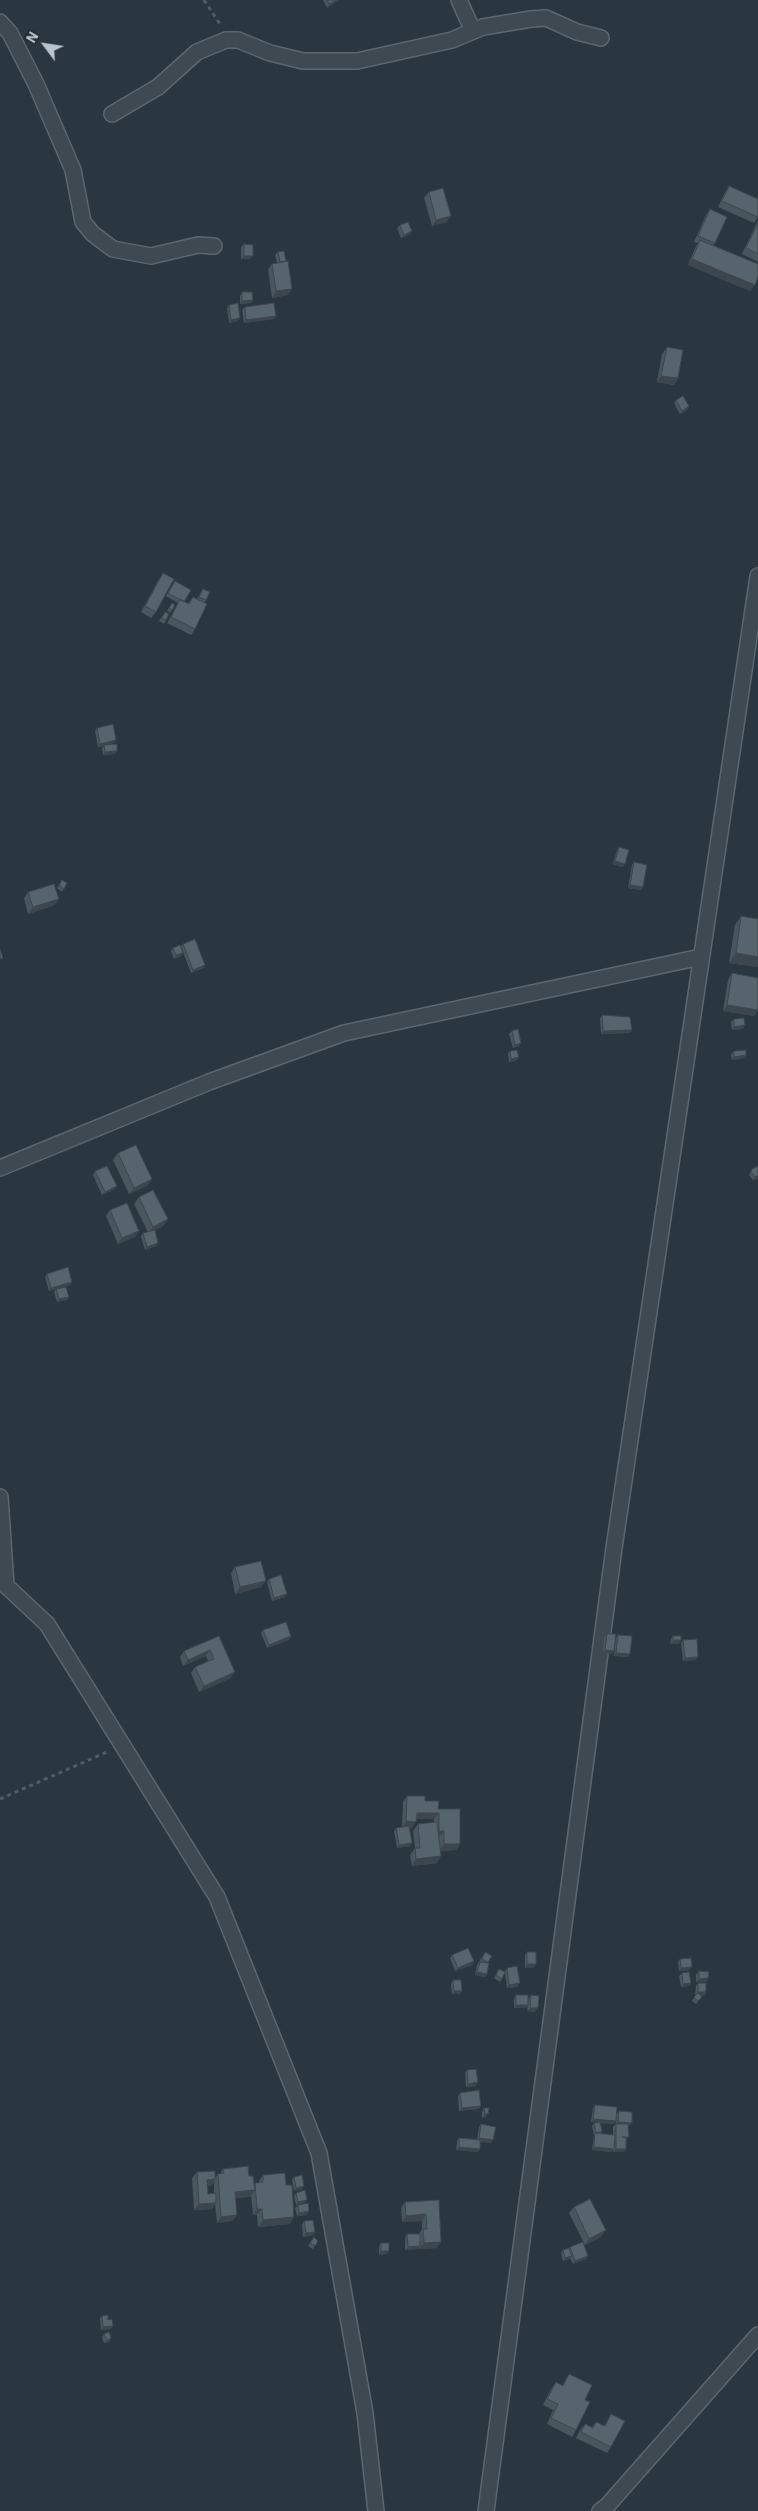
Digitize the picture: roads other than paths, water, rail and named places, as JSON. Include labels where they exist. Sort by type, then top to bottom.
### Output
[{"type":"street","points":[[458,0],[473,31]]},
{"type":"street","points":[[112,114],[158,87],[197,52],[226,40],[238,40],[270,53],[302,61],[357,61],[452,40],[483,27],[546,18],[577,32],[601,38]]},
{"type":"street","points":[[0,22],[10,33],[40,92],[73,170],[83,222],[93,234],[113,249],[151,256],[198,245],[214,246]]},
{"type":"street","points":[[486,2511],[614,1548],[758,576]]},
{"type":"street","points":[[0,1168],[209,1082],[344,1033],[701,956]]},
{"type":"street","points":[[0,1497],[3,1583],[47,1624],[217,1897],[319,2153],[365,2413],[376,2511]]},
{"type":"street","points":[[600,2511],[607,2506],[758,2334]]}]
